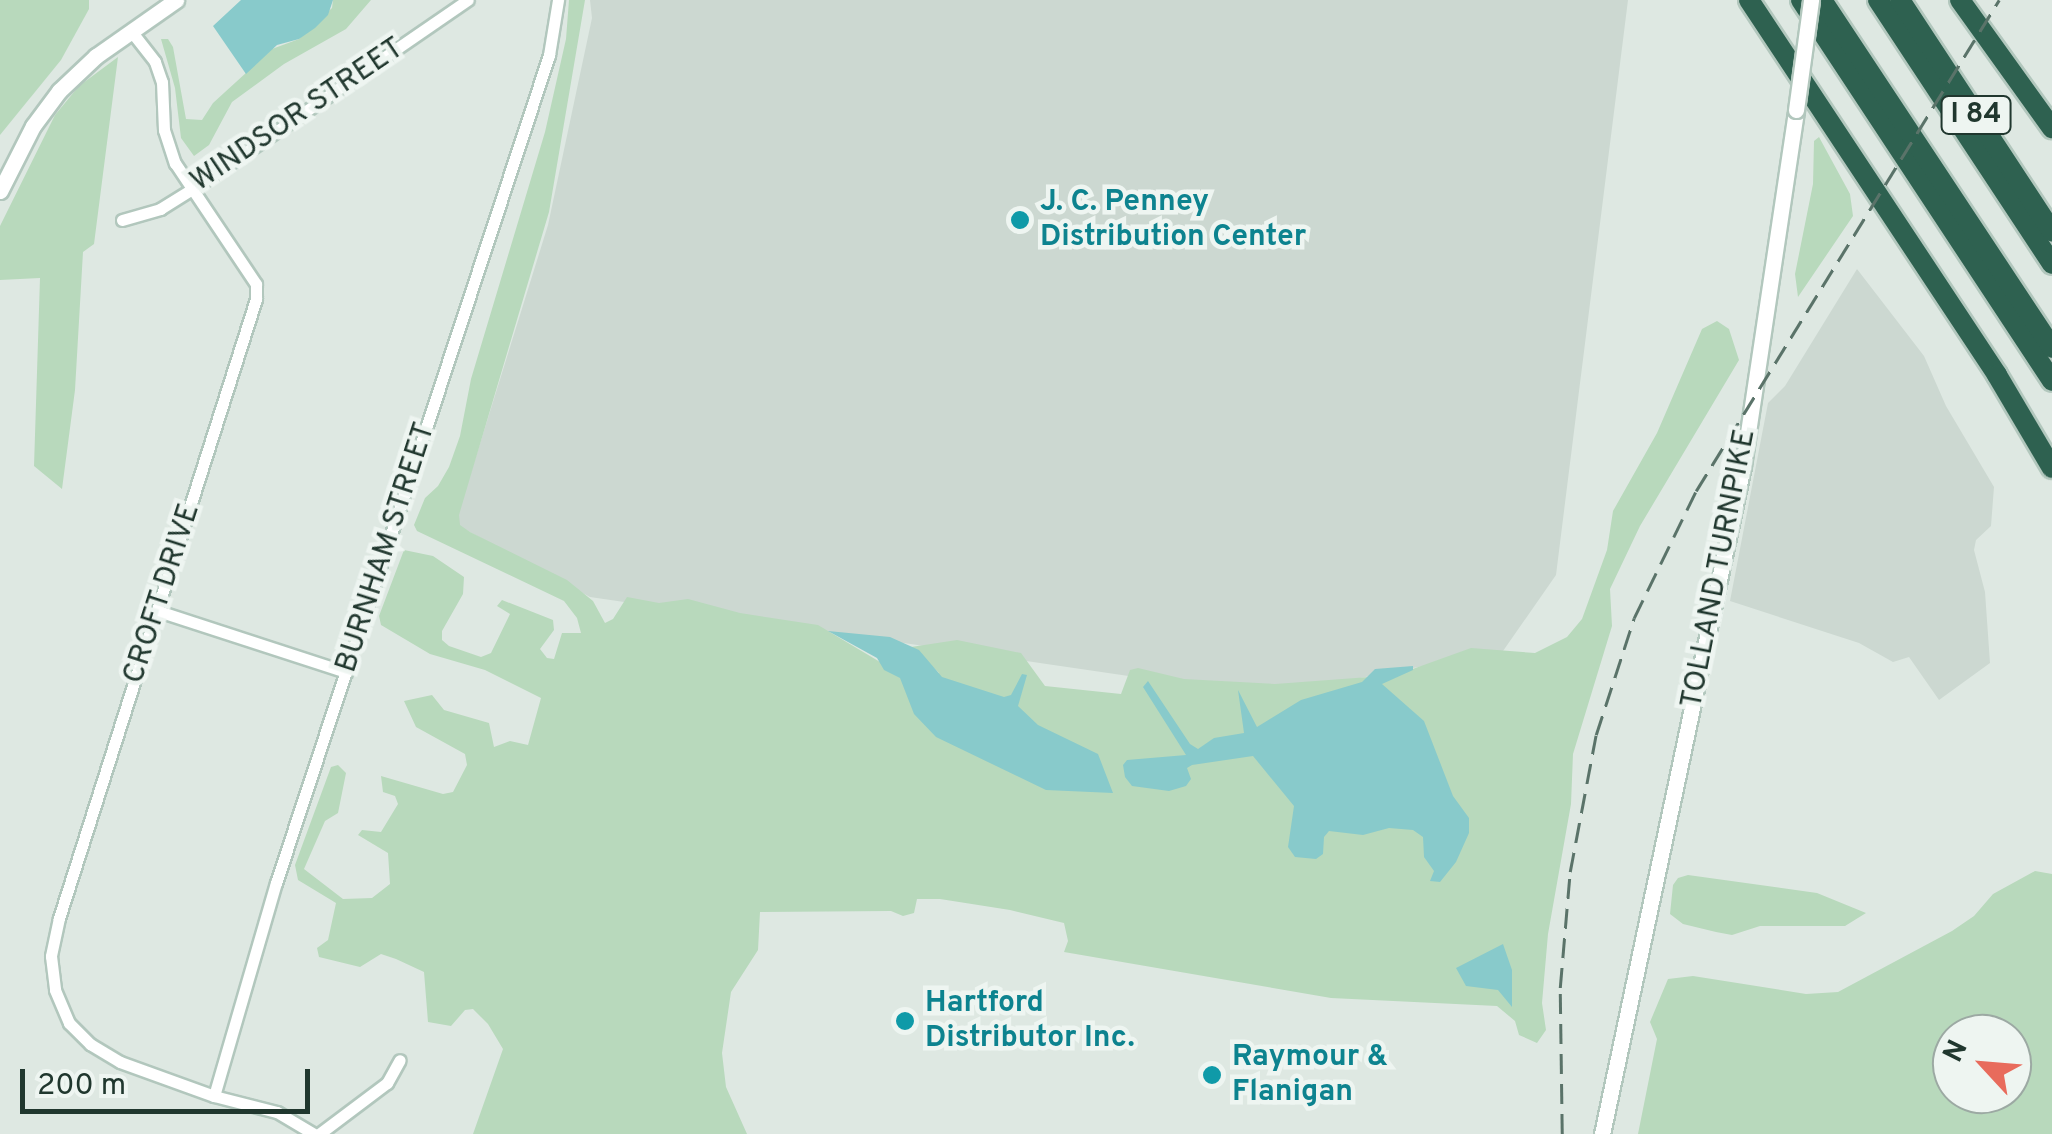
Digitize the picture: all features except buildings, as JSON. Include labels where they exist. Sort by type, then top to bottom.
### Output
[{"type":"highway","points":[[1749,0],[1997,375],[2052,468]]},
{"type":"highway","name":"I 84","points":[[1801,0],[2052,381]]},
{"type":"highway","points":[[1822,0],[2052,348]]},
{"type":"highway","points":[[1878,0],[2052,264]]},
{"type":"highway","name":"I 84","points":[[1900,0],[2049,224]]},
{"type":"highway","points":[[1960,0],[2052,128]]},
{"type":"main road","points":[[0,192],[50,102],[84,66],[176,0]]},
{"type":"main road","name":"TOLLAND TURNPIKE","points":[[1602,1134],[1746,450],[1812,0]]},
{"type":"street","name":"WINDSOR STREET","points":[[122,220],[160,210],[468,0]]},
{"type":"street","name":"BURNHAM STREET","points":[[214,1096],[276,883],[550,54],[558,0]]},
{"type":"street","name":"CROFT DRIVE","points":[[131,31],[156,62],[162,82],[168,146],[256,284],[256,299],[59,918],[51,956],[53,974],[69,1022],[90,1044],[120,1062],[214,1096],[278,1112],[317,1134]]},
{"type":"street","points":[[158,611],[346,672]]},
{"type":"street","points":[[317,1134],[387,1083],[400,1060]]},
{"type":"shaded area","points":[[590,0],[1628,0],[1556,575],[1503,651],[1265,696],[590,597],[455,524],[548,225],[592,18]]},
{"type":"shaded area","points":[[1857,269],[1924,356],[1946,406],[1994,487],[1991,526],[1976,540],[1974,550],[1985,592],[1990,663],[1939,700],[1909,657],[1893,662],[1859,643],[1730,601],[1768,403],[1785,386]]},
{"type":"green space","points":[[0,0],[89,0],[89,9],[61,60],[0,135]]},
{"type":"green space","points":[[333,0],[371,0],[346,29],[284,64],[232,102],[209,145],[194,156],[181,138],[175,88],[161,39],[168,39],[173,47],[186,119],[202,120],[213,103],[272,49],[299,39],[332,8]]},
{"type":"green space","points":[[569,0],[585,0],[549,212],[459,515],[460,525],[470,532],[567,580],[593,601],[605,623],[613,619],[627,597],[659,603],[688,599],[740,613],[818,625],[880,662],[939,673],[911,647],[957,640],[1021,653],[1045,686],[1121,694],[1130,670],[1138,668],[1184,679],[1275,684],[1396,675],[1471,648],[1535,653],[1567,637],[1582,619],[1607,550],[1613,511],[1657,433],[1702,329],[1717,321],[1729,329],[1739,360],[1640,526],[1610,589],[1612,626],[1573,754],[1571,804],[1548,934],[1542,1003],[1546,1030],[1537,1043],[1519,1035],[1515,1021],[1497,1006],[1331,998],[1064,952],[1068,941],[1064,923],[1010,910],[917,899],[914,913],[903,916],[891,911],[760,912],[758,950],[731,992],[722,1053],[726,1087],[747,1134],[473,1134],[503,1049],[488,1024],[473,1009],[465,1010],[451,1026],[428,1022],[424,972],[396,959],[381,954],[360,967],[319,957],[317,948],[328,940],[336,903],[298,880],[295,865],[331,767],[338,765],[346,773],[338,813],[325,821],[304,869],[343,899],[372,898],[390,884],[388,853],[358,835],[362,830],[381,832],[398,804],[395,796],[383,792],[381,776],[443,794],[453,792],[467,765],[465,754],[416,727],[404,701],[432,695],[444,710],[489,723],[494,747],[510,741],[528,745],[541,698],[485,670],[430,654],[381,625],[379,616],[404,550],[433,556],[464,577],[463,594],[442,631],[442,640],[449,646],[481,657],[491,653],[510,614],[497,606],[502,600],[553,620],[554,630],[540,649],[547,658],[554,659],[562,633],[581,633],[577,618],[564,601],[417,531],[414,525],[425,498],[449,467],[460,436],[471,379],[545,132],[566,39]]},
{"type":"green space","points":[[118,57],[94,244],[83,252],[75,390],[62,489],[34,466],[40,278],[0,280],[0,226],[55,115],[79,86]]},
{"type":"green space","points":[[1819,137],[1850,194],[1853,216],[1798,297],[1795,274],[1813,184],[1814,141]]},
{"type":"green space","points":[[2035,871],[2052,874],[2052,1134],[1638,1134],[1657,1039],[1650,1022],[1668,979],[1693,976],[1806,994],[1838,992],[1974,916],[1993,894]]},
{"type":"green space","points":[[1688,875],[1817,893],[1866,913],[1845,926],[1760,926],[1732,935],[1716,932],[1683,924],[1670,914],[1673,885],[1678,878]]},
{"type":"water","points":[[241,0],[333,0],[328,15],[315,28],[299,39],[277,45],[246,74],[213,26]]},
{"type":"water","points":[[828,631],[890,637],[919,650],[942,677],[1004,697],[1011,695],[1022,674],[1027,675],[1018,706],[1038,725],[1098,754],[1113,793],[1046,790],[936,737],[914,714],[900,678],[884,670],[877,658]]},
{"type":"water","points":[[1413,666],[1413,670],[1382,684],[1424,721],[1453,796],[1469,818],[1469,833],[1456,862],[1440,882],[1430,881],[1434,871],[1424,857],[1423,837],[1413,830],[1389,828],[1363,835],[1329,831],[1324,837],[1323,854],[1316,859],[1295,857],[1288,847],[1294,806],[1253,756],[1192,765],[1187,768],[1191,779],[1186,786],[1169,791],[1132,786],[1125,777],[1123,765],[1127,760],[1186,755],[1143,687],[1148,681],[1190,744],[1198,749],[1214,738],[1244,733],[1238,690],[1257,727],[1301,700],[1362,682],[1375,669]]},
{"type":"water","points":[[1503,944],[1512,970],[1512,1007],[1498,990],[1466,986],[1456,968]]},
{"type":"railway","points":[[1562,1134],[1560,988],[1570,872],[1596,735],[1634,618],[1696,491],[1999,0]]},
{"type":"place","name":"J. C. Penney Distribution Center","points":[[1020,220]]},
{"type":"place","name":"Hartford Distributor Inc.","points":[[905,1021]]},
{"type":"place","name":"Raymour & Flanigan","points":[[1212,1075]]}]
